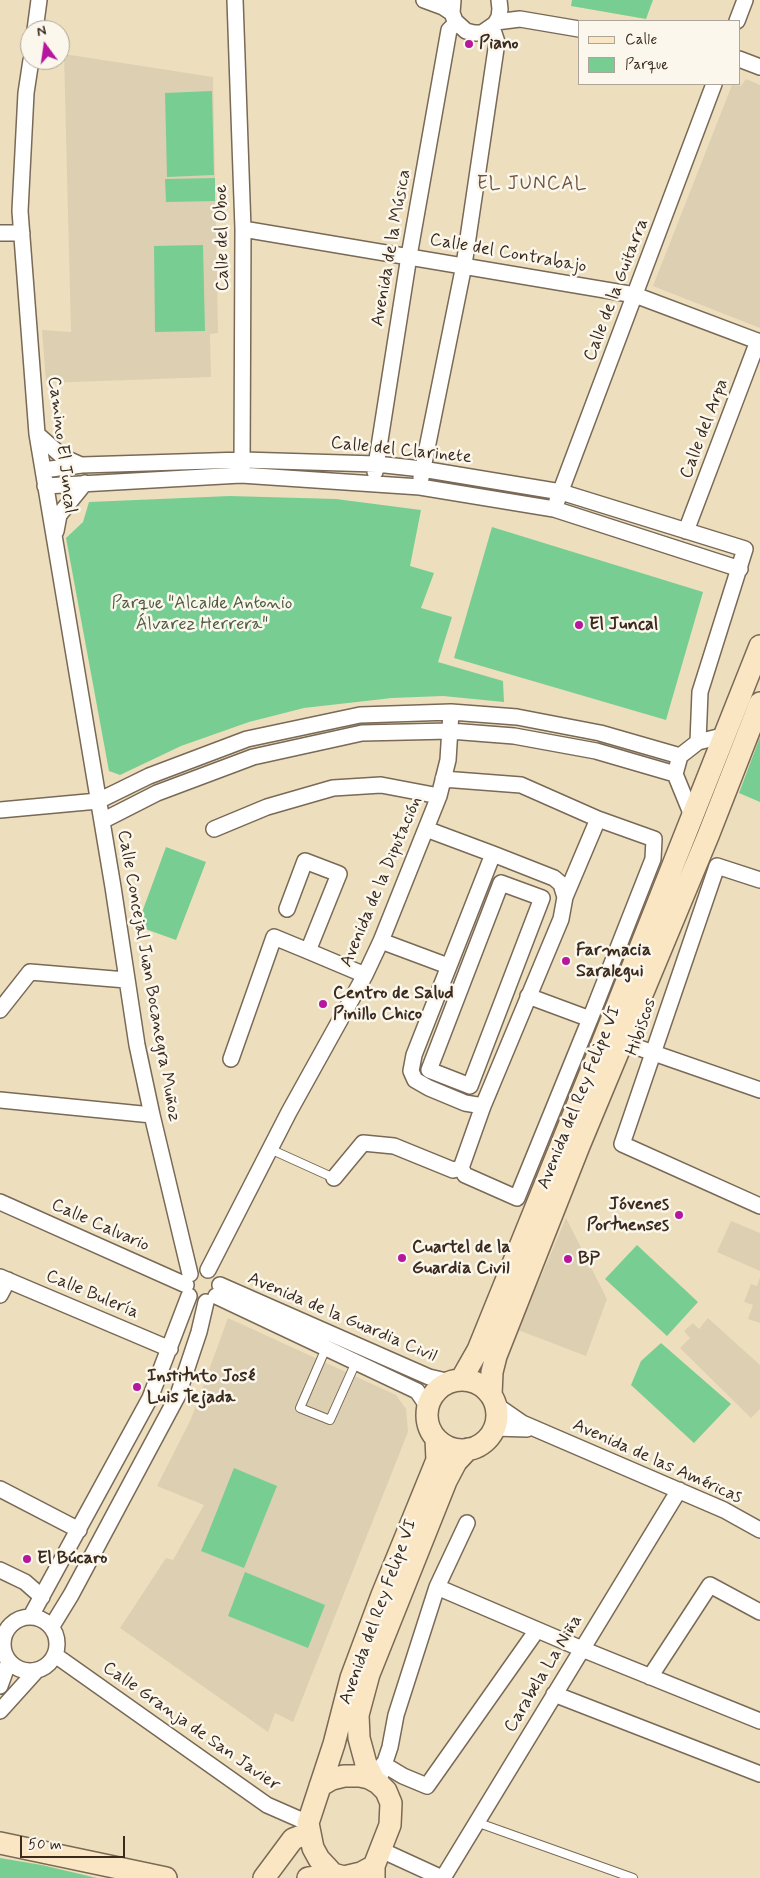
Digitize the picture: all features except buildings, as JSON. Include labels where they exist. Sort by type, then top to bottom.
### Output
[{"type":"main road","name":"Avenida del Rey Felipe VI","points":[[455,1381],[478,1350],[693,818],[760,646]]},
{"type":"main road","name":"Avenida del Rey Felipe VI","points":[[493,1400],[492,1372],[496,1356],[622,1042],[708,836],[760,702]]},
{"type":"main road","points":[[455,1381],[472,1382],[483,1387],[493,1400],[497,1417],[494,1428],[488,1438],[479,1445],[468,1449],[446,1446],[436,1439],[428,1424],[428,1407],[432,1396],[439,1388],[455,1381]]},
{"type":"main road","name":"Avenida del Rey Felipe VI","points":[[320,1786],[334,1744],[351,1678],[382,1595],[437,1460],[436,1439]]},
{"type":"main road","name":"Avenida del Rey Felipe VI","points":[[378,1776],[366,1764],[359,1738],[358,1715],[369,1674],[446,1481],[456,1462],[468,1449]]},
{"type":"main road","points":[[308,1878],[341,1876],[361,1873],[376,1865],[390,1825],[391,1803],[378,1776],[344,1776],[332,1779],[320,1786],[308,1828],[318,1859],[341,1876]]},
{"type":"main road","points":[[249,1878],[269,1871],[293,1839],[308,1828]]},
{"type":"main road","points":[[0,1844],[166,1878]]},
{"type":"street","points":[[36,20],[39,0]]},
{"type":"street","name":"Calle del Oboe","points":[[235,0],[243,229],[242,467]]},
{"type":"street","points":[[424,0],[454,12],[466,31],[474,33],[482,33],[494,24],[499,17],[499,3]]},
{"type":"street","points":[[738,20],[745,0]]},
{"type":"street","points":[[499,3],[520,19]]},
{"type":"street","name":"Avenida de la Música","points":[[374,483],[409,256],[449,30],[454,12]]},
{"type":"street","points":[[494,24],[520,19],[578,29]]},
{"type":"street","points":[[420,487],[422,469],[464,265],[498,42],[494,24]]},
{"type":"street","points":[[740,60],[760,67]]},
{"type":"street","name":"Camino El Juncal","points":[[29,70],[26,93],[20,211],[37,434],[98,802]]},
{"type":"street","name":"Calle de la Guitarra","points":[[554,509],[714,85]]},
{"type":"street","name":"Calle del Contrabajo","points":[[243,229],[635,295],[759,341]]},
{"type":"street","points":[[0,233],[22,233]]},
{"type":"street","name":"Calle del Arpa","points":[[686,530],[759,341]]},
{"type":"street","points":[[37,434],[63,457],[82,465]]},
{"type":"street","name":"Calle del Clarinete","points":[[43,470],[82,465],[242,467],[376,464],[422,469],[561,492],[746,549],[740,569],[554,509],[420,487],[242,467],[45,486]]},
{"type":"street","points":[[54,539],[58,515],[85,483]]},
{"type":"street","points":[[698,742],[700,692],[740,569]]},
{"type":"street","points":[[0,810],[98,802],[149,776],[247,739],[360,715],[451,712],[517,717],[600,732],[680,756]]},
{"type":"street","name":"Avenida de la Diputación","points":[[208,1270],[270,1148],[365,975],[381,941],[439,796],[448,760],[451,712]]},
{"type":"street","points":[[102,821],[157,793],[253,757],[362,733],[450,731],[514,736],[596,751],[675,774]]},
{"type":"street","points":[[693,818],[675,774],[680,756],[698,742],[726,735]]},
{"type":"street","points":[[443,779],[521,786],[598,820],[654,839],[654,859],[517,1198],[465,1175],[461,1168],[483,1106],[561,919],[565,897],[598,820]]},
{"type":"street","points":[[214,829],[267,807],[333,788],[381,785],[439,796]]},
{"type":"street","name":"Calle Concejal Juan Bocanegra Muñoz","points":[[98,802],[137,1045],[188,1285]]},
{"type":"street","points":[[426,829],[554,878],[561,884],[565,897]]},
{"type":"street","points":[[483,1106],[465,1103],[429,1088],[415,1080],[411,1071],[414,1055],[493,854]]},
{"type":"street","points":[[287,909],[305,861],[339,874],[308,950]]},
{"type":"street","name":"Hibiscos","points":[[760,880],[717,866],[622,1144],[760,1206]]},
{"type":"street","points":[[501,883],[542,898],[470,1086],[429,1070],[501,883]]},
{"type":"street","points":[[231,1059],[274,937],[365,975]]},
{"type":"street","points":[[381,941],[448,966]]},
{"type":"street","points":[[0,1010],[30,972],[126,980]]},
{"type":"street","points":[[528,996],[590,1019]]},
{"type":"street","points":[[622,1042],[760,1090]]},
{"type":"street","points":[[0,1100],[152,1115]]},
{"type":"street","points":[[334,1178],[363,1143],[394,1146],[453,1170],[461,1168]]},
{"type":"street","name":"Calle Calvario","points":[[0,1202],[188,1285]]},
{"type":"street","points":[[31,1616],[150,1398],[170,1349],[188,1285],[198,1269],[208,1270],[216,1276],[214,1295],[178,1395],[71,1595],[52,1626]]},
{"type":"street","points":[[0,1295],[4,1278]]},
{"type":"street","name":"Calle Bulería","points":[[4,1278],[170,1349]]},
{"type":"street","points":[[188,1285],[199,1302],[214,1295]]},
{"type":"street","points":[[214,1295],[417,1391],[428,1407]]},
{"type":"street","name":"Avenida de la Guardia Civil","points":[[214,1295],[429,1377],[455,1381]]},
{"type":"street","name":"Avenida de las Américas","points":[[493,1400],[522,1424],[724,1510],[760,1530]]},
{"type":"street","name":"Avenida de las Américas","points":[[494,1428],[515,1427],[539,1431]]},
{"type":"street","points":[[0,1489],[78,1530]]},
{"type":"street","name":"Carabela La Niña","points":[[376,1865],[443,1878],[678,1490]]},
{"type":"street","points":[[468,1523],[437,1587],[396,1715],[390,1747],[378,1776],[403,1776],[427,1786],[537,1630]]},
{"type":"street","points":[[0,1570],[25,1582],[42,1597]]},
{"type":"street","points":[[650,1676],[710,1585],[760,1612]]},
{"type":"street","points":[[437,1587],[582,1649],[760,1721]]},
{"type":"street","points":[[31,1616],[43,1619],[52,1626],[58,1640],[56,1655],[44,1667],[26,1671],[17,1668],[9,1661],[4,1653],[5,1626],[23,1617],[31,1616]]},
{"type":"street","name":"Calle Granja de San Javier","points":[[56,1655],[267,1805],[308,1828]]},
{"type":"street","points":[[0,1686],[9,1661]]},
{"type":"street","points":[[0,1712],[37,1670]]},
{"type":"street","points":[[554,1694],[760,1774]]},
{"type":"lane","points":[[270,1148],[334,1178]]},
{"type":"lane","points":[[326,1348],[300,1408],[330,1420],[356,1362]]},
{"type":"lane","points":[[476,1822],[633,1878]]},
{"type":"shaded area","points":[[70,55],[213,77],[218,333],[210,334],[211,377],[46,383],[42,330],[71,332],[64,70],[70,70]]},
{"type":"shaded area","points":[[746,79],[760,85],[760,328],[653,286],[732,85],[741,86]]},
{"type":"shaded area","name":"BP","points":[[566,1218],[607,1299],[586,1356],[518,1330]]},
{"type":"shaded area","points":[[731,1221],[760,1233],[760,1271],[717,1252]]},
{"type":"shaded area","points":[[760,1277],[760,1323],[748,1319],[753,1305],[744,1302],[751,1284],[757,1286]]},
{"type":"shaded area","points":[[228,1318],[396,1395],[406,1409],[408,1432],[293,1722],[275,1713],[268,1732],[120,1628],[166,1558],[173,1560],[204,1505],[157,1486],[191,1419]]},
{"type":"shaded area","points":[[708,1318],[760,1365],[760,1409],[751,1418],[680,1348],[690,1338],[684,1331],[693,1323],[699,1329]]},
{"type":"green space","points":[[572,0],[653,0],[646,19],[571,6]]},
{"type":"green space","points":[[212,91],[214,175],[167,177],[165,93]]},
{"type":"green space","points":[[215,178],[215,201],[166,202],[165,179]]},
{"type":"green space","points":[[203,245],[205,331],[155,332],[154,246]]},
{"type":"green space","name":"Parque \"Alcalde Antonio Álvarez Herrera\"","points":[[230,496],[336,499],[421,510],[410,566],[434,573],[421,608],[452,617],[438,662],[503,681],[504,702],[443,696],[392,698],[304,708],[249,722],[181,746],[120,775],[109,771],[66,538],[83,522],[89,502]]},
{"type":"green space","name":"El Juncal","points":[[492,527],[703,592],[666,720],[454,658]]},
{"type":"green space","points":[[760,737],[760,802],[739,793]]},
{"type":"green space","points":[[166,847],[206,862],[176,940],[137,926]]},
{"type":"green space","points":[[637,1245],[698,1302],[667,1336],[605,1279]]},
{"type":"green space","points":[[661,1343],[731,1404],[694,1443],[631,1385],[641,1361]]},
{"type":"green space","points":[[234,1468],[277,1486],[244,1568],[201,1551]]},
{"type":"green space","points":[[245,1572],[325,1605],[308,1648],[228,1616]]},
{"type":"green space","points":[[0,1858],[42,1865],[97,1878],[0,1878]]},
{"type":"place","name":"Piano","points":[[469,44]]},
{"type":"place","name":"El Juncal","points":[[579,625]]},
{"type":"place","name":"Farmacia Saralegui","points":[[566,961]]},
{"type":"place","name":"Centro de Salud Pinillo Chico","points":[[323,1004]]},
{"type":"place","name":"Jóvenes Portuenses","points":[[679,1215]]},
{"type":"place","name":"Cuartel de la Guardia Civil","points":[[402,1258]]},
{"type":"place","name":"BP","points":[[568,1259]]},
{"type":"place","name":"Instituto José Luis Tejada","points":[[137,1387]]},
{"type":"place","name":"El Búcaro","points":[[27,1559]]},
{"type":"district","name":"EL JUNCAL","points":[[532,185]]}]
